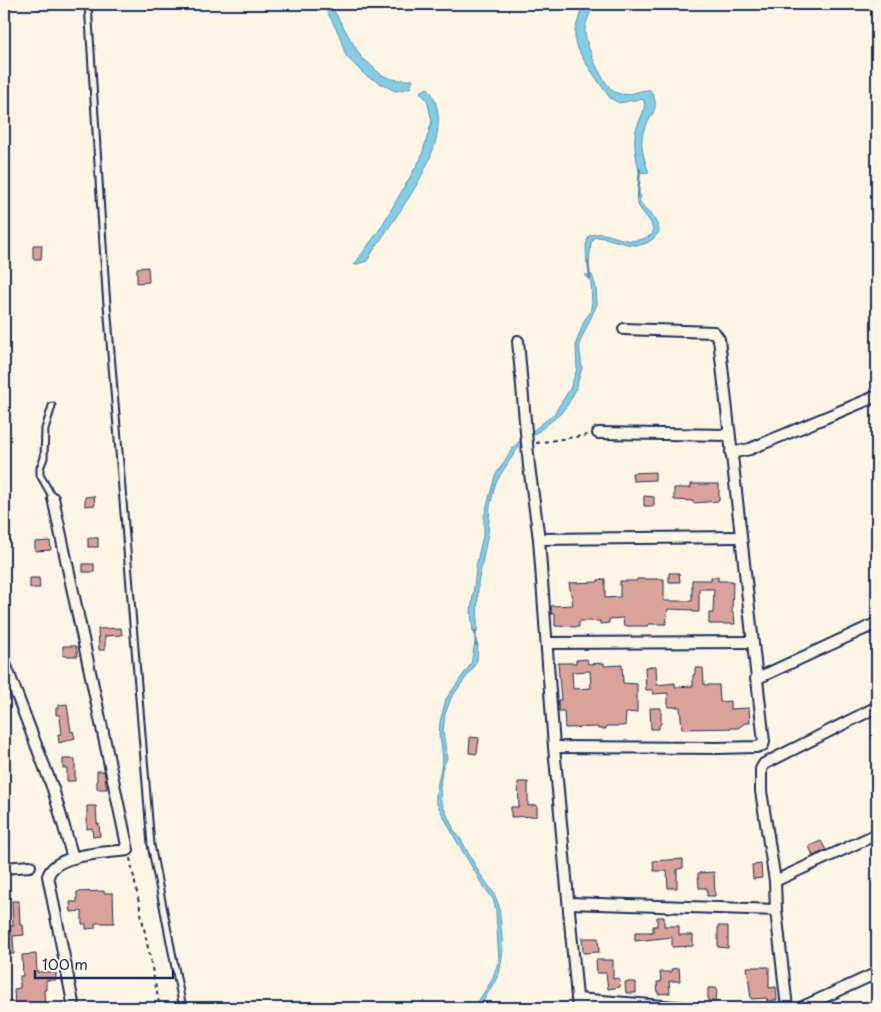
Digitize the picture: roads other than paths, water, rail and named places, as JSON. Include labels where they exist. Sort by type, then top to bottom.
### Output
[{"type":"street","points":[[554,747],[718,748],[763,745],[764,739],[719,339],[714,332],[624,329]]},
{"type":"street","points":[[518,340],[529,466],[539,539],[554,747],[578,1004],[688,1008]]},
{"type":"street","points":[[732,453],[750,449],[877,396]]},
{"type":"street","points":[[598,433],[729,435]]},
{"type":"street","points":[[53,498],[128,850],[73,858],[54,866],[50,870],[48,876],[74,1008]]},
{"type":"street","points":[[539,539],[740,537]]},
{"type":"street","points":[[756,679],[877,623]]},
{"type":"street","points":[[547,642],[752,642]]},
{"type":"street","points":[[4,661],[53,790],[73,858]]},
{"type":"street","points":[[787,1008],[776,910],[775,881],[761,791],[761,769],[764,764],[877,707]]},
{"type":"street","points":[[775,881],[877,834]]},
{"type":"street","points":[[4,868],[30,866]]},
{"type":"street","points":[[569,903],[776,910]]},
{"type":"street","points":[[800,1008],[877,973]]},
{"type":"lane","points":[[88,4],[106,292],[151,845],[183,1008]]},
{"type":"lane","points":[[52,406],[45,429],[44,458],[40,468],[40,475],[53,498]]},
{"type":"water","points":[[323,4],[330,4],[362,59],[386,77],[413,80],[410,88],[395,91],[365,75],[346,56],[339,34]]},
{"type":"water","points":[[583,4],[594,4],[586,22],[586,36],[591,54],[606,83],[617,93],[626,95],[650,90],[654,97],[654,110],[642,138],[643,151],[649,173],[639,172],[635,145],[635,135],[644,109],[644,100],[639,99],[619,103],[610,98],[585,62],[575,43],[575,31]]},
{"type":"water","points":[[428,88],[437,108],[438,130],[432,154],[421,177],[367,261],[354,265],[380,229],[421,158],[432,121],[427,100],[420,92]]},
{"type":"water","points":[[638,194],[641,196],[639,200],[657,223],[659,232],[652,240],[637,245],[595,237],[591,243],[589,263],[587,263],[586,245],[589,236],[604,234],[626,240],[634,240],[643,239],[653,234],[651,223],[637,202],[636,197]]},
{"type":"water","points":[[585,275],[592,275],[596,287],[597,304],[579,344],[582,368],[575,391],[560,414],[518,448],[495,485],[478,583],[477,633],[473,632],[471,612],[477,562],[484,531],[484,517],[495,476],[514,446],[554,414],[570,389],[577,369],[576,343],[585,319],[590,313],[592,302],[591,282]]},
{"type":"water","points":[[475,643],[478,644],[477,660],[451,698],[445,714],[443,732],[447,758],[442,769],[440,788],[441,802],[455,832],[480,874],[494,893],[499,906],[503,950],[499,974],[479,1008],[474,1008],[492,980],[499,960],[496,911],[493,899],[482,884],[436,802],[443,758],[439,736],[440,722],[446,699],[471,664]]},
{"type":"waterway","points":[[638,196],[640,169]]},
{"type":"waterway","points":[[588,261],[590,278]]},
{"type":"waterway","points":[[475,631],[476,645]]}]
